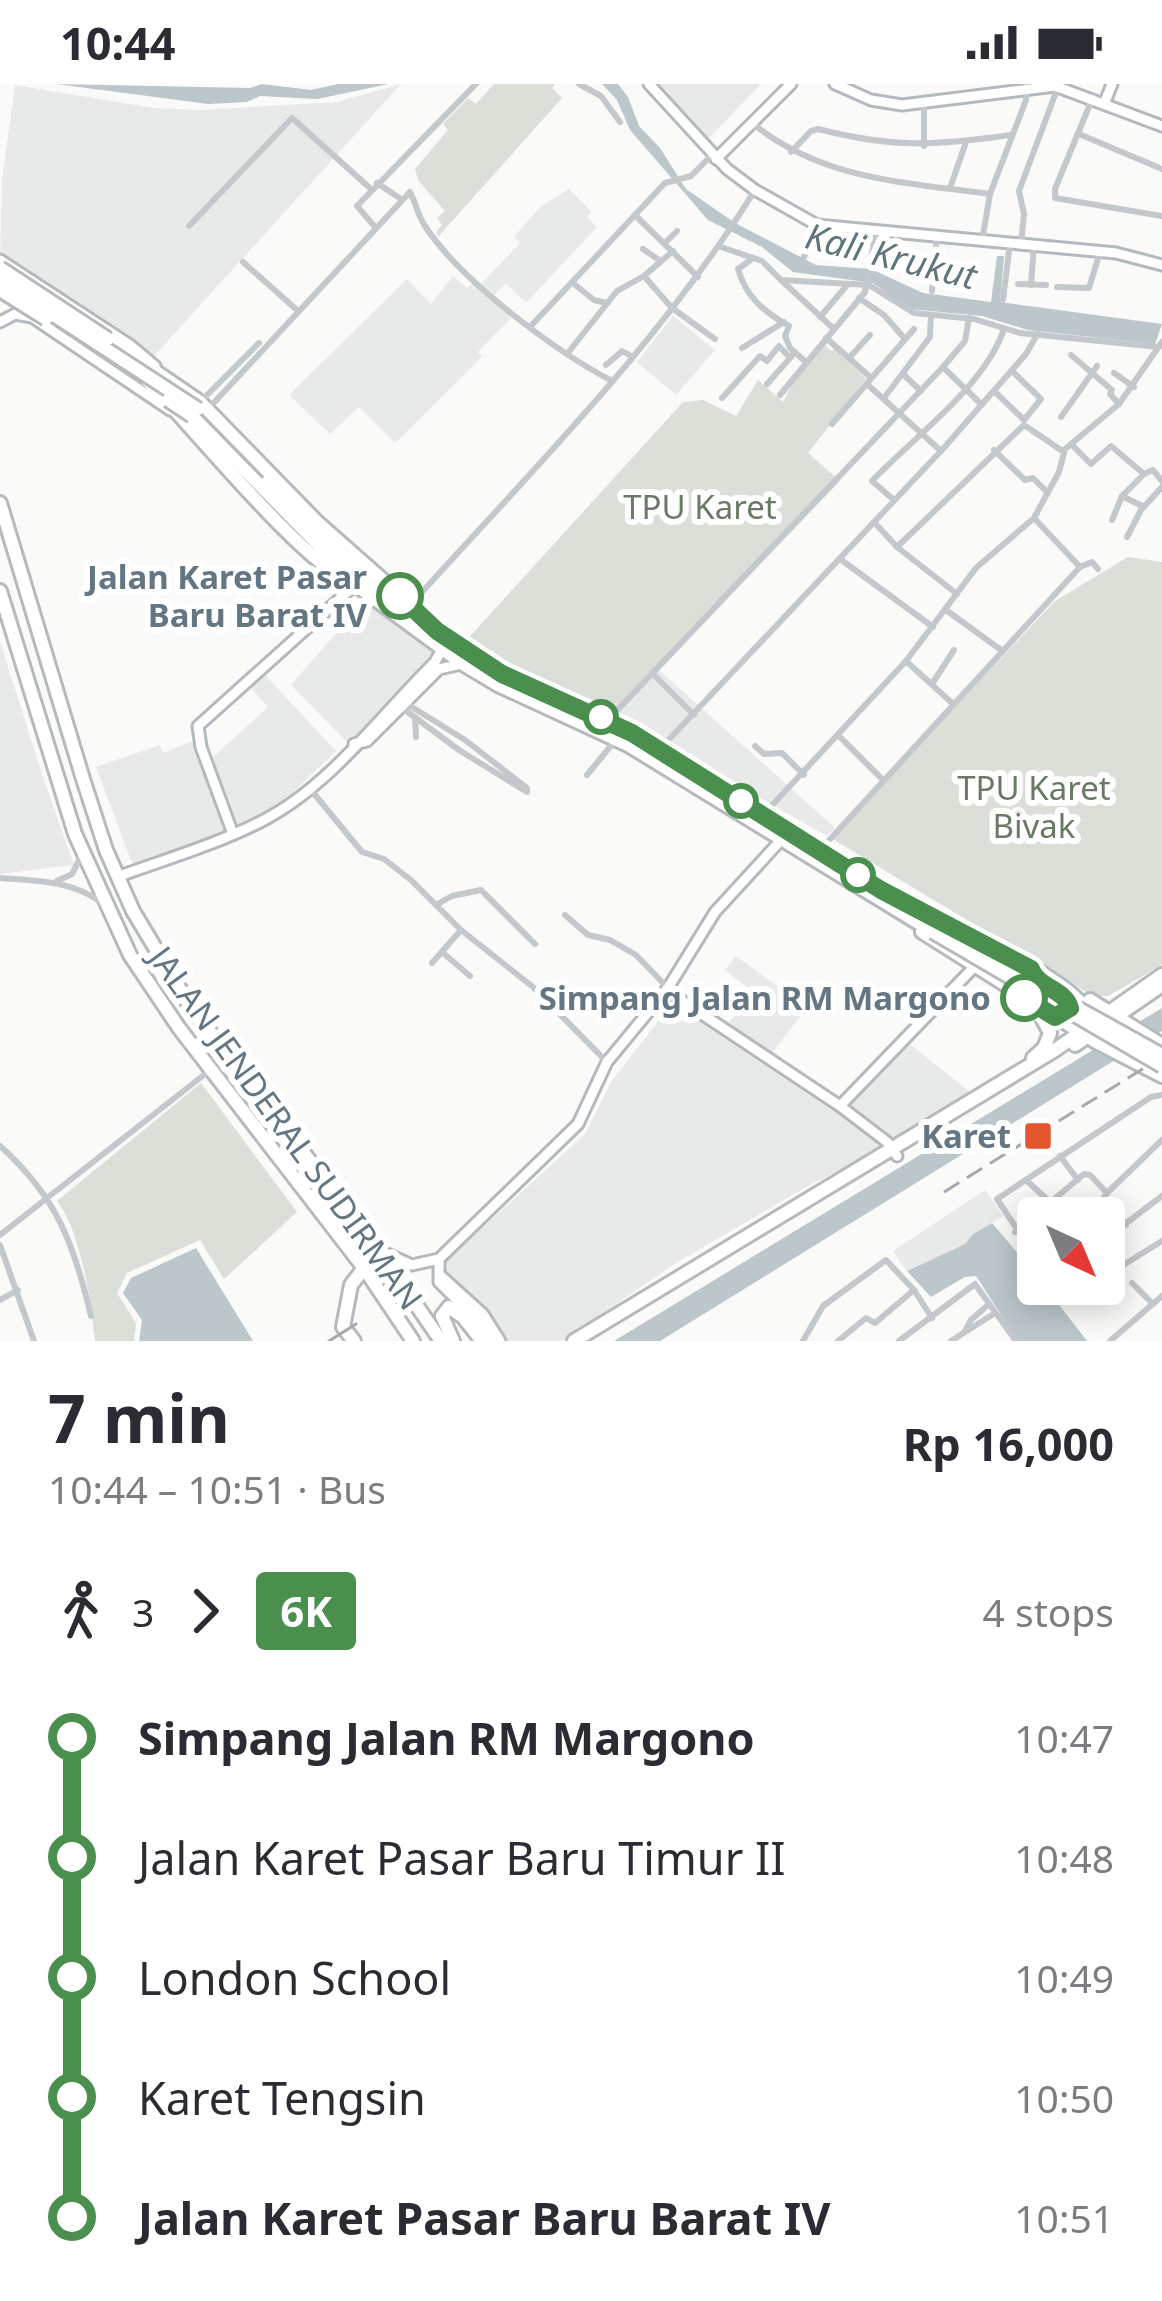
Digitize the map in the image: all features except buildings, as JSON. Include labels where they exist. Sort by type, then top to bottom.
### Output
[{"type":"main road","points":[[0,271],[158,370],[204,405],[317,522],[437,631]]},
{"type":"main road","points":[[0,271],[198,410],[352,582]]},
{"type":"main road","points":[[0,290],[192,416],[334,557],[437,631],[502,674],[608,720],[660,749],[935,928],[1162,1066]]},
{"type":"main road","points":[[106,341],[314,556],[463,664],[616,739],[897,913],[1024,998],[1162,1076]]},
{"type":"main road","name":"JALAN JENDERAL SUDIRMAN","points":[[0,503],[82,779],[117,877],[160,960],[190,1006],[378,1249],[441,1341]]},
{"type":"main road","name":"JALAN JENDERAL SUDIRMAN","points":[[0,591],[83,854],[149,986],[364,1268],[413,1341]]},
{"type":"main road","points":[[881,890],[1074,996],[1088,1011],[1089,1033]]},
{"type":"main road","points":[[897,913],[935,928],[1160,1048]]},
{"type":"main road","points":[[1031,969],[1035,978],[1070,1003],[1068,1012],[1055,1017]]},
{"type":"main road","points":[[1074,996],[1107,1003],[1125,999],[1162,975]]},
{"type":"main road","points":[[574,1341],[894,1152],[1055,1050],[1113,1022],[1162,985]]},
{"type":"main road","points":[[1020,1071],[1044,1048],[1050,1033],[1046,1020],[1024,998]]},
{"type":"main road","points":[[1113,1022],[1125,999]]},
{"type":"main road","points":[[1090,1000],[1113,1022],[1160,1048]]},
{"type":"main road","points":[[1055,1017],[1065,1031],[1055,1050]]},
{"type":"main road","points":[[1113,1022],[1129,1059]]},
{"type":"main road","points":[[586,1341],[1089,1033]]},
{"type":"main road","points":[[354,1338],[343,1327],[344,1317],[351,1285],[364,1268]]},
{"type":"main road","points":[[454,1341],[442,1314],[449,1307],[486,1341]]},
{"type":"street","points":[[375,227],[356,208],[476,84]]},
{"type":"street","points":[[579,84],[603,92],[620,122]]},
{"type":"street","points":[[649,84],[714,157],[754,190],[817,225],[1100,251],[1162,265]]},
{"type":"street","points":[[530,327],[668,181],[696,172],[791,84]]},
{"type":"street","points":[[1105,102],[1112,84]]},
{"type":"street","points":[[838,85],[871,100],[924,104],[989,88],[1061,87],[1162,126]]},
{"type":"street","points":[[982,241],[990,194],[1029,86]]},
{"type":"street","points":[[1003,300],[1024,214],[1019,191],[1061,87]]},
{"type":"street","points":[[1093,97],[1054,189],[1055,198],[1162,216]]},
{"type":"street","points":[[924,104],[925,146]]},
{"type":"street","points":[[189,226],[292,118],[374,186],[401,199]]},
{"type":"street","points":[[752,123],[791,152],[871,179],[990,194]]},
{"type":"street","points":[[791,152],[818,129],[862,140],[925,146],[1010,135]]},
{"type":"street","points":[[1078,134],[1162,169]]},
{"type":"street","points":[[950,188],[966,142]]},
{"type":"street","points":[[410,604],[698,278],[754,190]]},
{"type":"street","points":[[204,405],[410,192],[424,225],[438,242],[530,327],[611,381]]},
{"type":"street","points":[[634,215],[698,278]]},
{"type":"street","points":[[804,257],[817,225]]},
{"type":"street","points":[[666,242],[677,231]]},
{"type":"street","points":[[780,394],[860,298],[868,284],[876,232]]},
{"type":"street","points":[[932,291],[937,235]]},
{"type":"street","points":[[723,244],[769,266],[834,329]]},
{"type":"street","points":[[1031,285],[1034,245]]},
{"type":"street","points":[[643,248],[661,261]]},
{"type":"street","points":[[567,354],[625,284],[644,276],[673,250]]},
{"type":"street","points":[[1057,286],[1087,290],[1100,251]]},
{"type":"street","points":[[753,258],[738,269],[743,285],[763,310],[789,327],[785,337],[792,355]]},
{"type":"street","points":[[242,262],[297,310]]},
{"type":"street","points":[[0,271],[23,275],[130,345],[158,370]]},
{"type":"street","points":[[23,275],[10,282],[5,292],[7,307],[49,327],[190,423]]},
{"type":"street","points":[[644,276],[672,308],[715,339]]},
{"type":"street","points":[[763,815],[907,661],[976,568],[1034,518],[1059,472],[1064,452],[1119,404],[1160,347],[914,313],[868,284],[781,280]]},
{"type":"street","points":[[574,284],[595,300],[608,303]]},
{"type":"street","points":[[820,317],[848,284]]},
{"type":"street","points":[[1018,284],[1046,286]]},
{"type":"street","points":[[860,298],[905,339]]},
{"type":"street","points":[[884,398],[931,336],[931,312]]},
{"type":"street","points":[[0,322],[15,314]]},
{"type":"street","points":[[608,720],[922,391],[965,340],[969,318]]},
{"type":"street","points":[[742,348],[784,322]]},
{"type":"street","points":[[894,500],[872,481],[967,387],[990,360],[1004,328]]},
{"type":"street","points":[[832,424],[914,329]]},
{"type":"street","points":[[660,749],[982,405],[1037,333]]},
{"type":"street","points":[[849,358],[871,335]]},
{"type":"street","points":[[826,338],[940,451]]},
{"type":"street","points":[[204,405],[259,343]]},
{"type":"street","points":[[722,398],[760,356],[767,361],[779,346],[806,362]]},
{"type":"street","points":[[606,365],[622,351],[632,356]]},
{"type":"street","points":[[767,384],[792,355]]},
{"type":"street","points":[[1071,355],[1096,369],[1119,404]]},
{"type":"street","points":[[943,367],[982,405]]},
{"type":"street","points":[[1061,417],[1096,369]]},
{"type":"street","points":[[994,391],[1024,420],[1041,399],[1012,371]]},
{"type":"street","points":[[1114,373],[1134,387]]},
{"type":"street","points":[[903,374],[922,391]]},
{"type":"street","points":[[898,547],[1024,425],[1064,452]]},
{"type":"street","points":[[1071,444],[1090,464],[1111,446],[1144,474]]},
{"type":"street","points":[[994,450],[1025,480],[1033,478],[1048,493]]},
{"type":"street","points":[[1112,520],[1122,496],[1152,470],[1162,484],[1127,537]]},
{"type":"street","points":[[1122,496],[1144,507]]},
{"type":"street","points":[[944,500],[955,506]]},
{"type":"street","points":[[1034,518],[1080,567]]},
{"type":"street","points":[[874,521],[898,547],[957,594]]},
{"type":"street","points":[[840,560],[933,627]]},
{"type":"street","points":[[819,852],[1080,567],[1092,562],[1098,568]]},
{"type":"street","points":[[233,834],[198,726],[352,582]]},
{"type":"street","points":[[945,609],[1001,650]]},
{"type":"street","points":[[400,702],[442,649]]},
{"type":"street","points":[[932,683],[954,650]]},
{"type":"street","points":[[907,661],[953,704]]},
{"type":"street","points":[[117,877],[276,813],[439,669],[463,664]]},
{"type":"street","points":[[652,673],[694,715]]},
{"type":"street","points":[[400,702],[446,735],[459,751],[514,782],[465,740],[446,735]]},
{"type":"street","points":[[415,715],[416,737]]},
{"type":"street","points":[[839,736],[883,780]]},
{"type":"street","points":[[587,775],[616,739]]},
{"type":"street","points":[[459,751],[465,740]]},
{"type":"street","points":[[754,746],[764,754],[782,753],[804,775]]},
{"type":"street","points":[[309,788],[362,852],[384,859],[610,1059]]},
{"type":"street","points":[[378,1249],[412,1265],[438,1264],[578,1124],[610,1059],[667,989],[715,912],[781,840]]},
{"type":"street","points":[[58,881],[76,870],[83,854]]},
{"type":"street","points":[[0,878],[58,881],[105,904]]},
{"type":"street","points":[[436,905],[481,890],[535,944]]},
{"type":"street","points":[[565,915],[588,935],[610,940],[636,955],[667,989],[840,1106],[894,1152]]},
{"type":"street","points":[[432,963],[461,930]]},
{"type":"street","points":[[442,952],[470,976]]},
{"type":"street","points":[[840,1106],[975,966]]},
{"type":"street","points":[[0,1235],[210,1070]]},
{"type":"street","points":[[1017,1235],[997,1198],[1151,1097],[1162,1096]]},
{"type":"street","points":[[1162,1140],[1104,1197],[1126,1226],[1162,1196]]},
{"type":"street","points":[[0,1146],[47,1202],[74,1247],[91,1316]]},
{"type":"street","points":[[1060,1156],[1078,1180]]},
{"type":"street","points":[[1058,1197],[1090,1174],[1107,1193]]},
{"type":"street","points":[[1026,1180],[1044,1197]]},
{"type":"street","points":[[1125,1264],[1162,1241]]},
{"type":"street","points":[[0,1245],[34,1341]]},
{"type":"street","points":[[803,1341],[823,1306],[886,1260],[932,1318]]},
{"type":"street","points":[[438,1264],[439,1282],[478,1322],[486,1341]]},
{"type":"street","points":[[438,1264],[483,1314],[500,1341]]},
{"type":"street","points":[[1132,1283],[1154,1304]]},
{"type":"street","points":[[899,1341],[971,1285],[977,1285],[1008,1339]]},
{"type":"street","points":[[0,1300],[18,1290]]},
{"type":"street","points":[[838,1341],[866,1318],[875,1323],[914,1291]]},
{"type":"street","points":[[1114,1340],[1162,1296]]},
{"type":"street","points":[[965,1331],[989,1304]]},
{"type":"street","points":[[951,1341],[995,1313]]},
{"type":"shaded area","points":[[56,84],[250,88],[262,84],[311,90],[338,84],[389,84],[317,99],[260,96],[247,102],[208,104]]},
{"type":"shaded area","points":[[401,84],[154,356],[12,275],[0,258],[2,181],[15,85],[154,108],[199,110],[337,102]]},
{"type":"shaded area","points":[[602,84],[618,84],[639,126],[660,148],[686,189],[735,223],[816,265],[871,269],[923,293],[991,302],[997,256],[1004,256],[1000,302],[1162,324],[1155,344],[1028,330],[982,316],[910,309],[873,283],[793,272],[762,247],[708,220],[630,130],[617,100]]},
{"type":"shaded area","points":[[650,84],[761,84],[705,142]]},
{"type":"shaded area","points":[[569,189],[591,211],[587,217],[597,227],[526,303],[506,283],[494,295],[482,283],[520,243],[514,237],[541,206]]},
{"type":"shaded area","points":[[453,276],[467,288],[473,282],[512,317],[478,352],[482,357],[395,443],[359,407],[330,434],[289,395],[407,279],[431,304]]},
{"type":"shaded area","points":[[673,316],[715,350],[676,395],[637,362]]},
{"type":"shaded area","points":[[368,597],[436,652],[349,744],[291,685]]},
{"type":"shaded area","points":[[0,642],[44,780],[74,865],[0,874]]},
{"type":"shaded area","points":[[659,670],[835,828],[827,836],[689,757],[607,724]]},
{"type":"shaded area","points":[[265,675],[336,751],[288,797],[258,818],[133,866],[96,767],[160,745],[163,753],[202,737],[212,758],[268,707],[251,688]]},
{"type":"shaded area","points":[[736,956],[807,1008],[771,1054],[727,1026],[753,992],[725,970]]},
{"type":"shaded area","points":[[673,1002],[843,1112],[907,1042],[970,1092],[914,1132],[808,1186],[676,1263],[562,1341],[507,1341],[445,1276],[445,1262],[585,1134],[611,1082]]},
{"type":"shaded area","points":[[1162,1008],[1162,1031],[660,1341],[614,1341]]},
{"type":"shaded area","points":[[985,1190],[1003,1216],[965,1244],[907,1271],[893,1251]]},
{"type":"shaded area","points":[[992,1223],[1017,1252],[1017,1305],[1059,1305],[1087,1341],[1018,1341],[976,1276],[965,1277],[931,1297],[907,1271],[965,1244]]},
{"type":"shaded area","points":[[196,1248],[253,1341],[139,1341],[142,1320],[123,1293],[131,1278]]},
{"type":"green space","points":[[494,84],[555,84],[552,88],[562,98],[438,237],[442,225],[437,218],[445,211],[418,180],[415,169],[448,130],[443,124],[468,98],[476,104]]},
{"type":"green space","name":"TPU Karet","points":[[824,344],[831,351],[835,348],[866,379],[808,453],[840,481],[607,724],[495,670],[463,644],[683,402],[703,400],[736,416],[758,380],[783,402],[794,380]]},
{"type":"green space","name":"TPU Karet Bivak","points":[[1128,557],[1162,562],[1162,965],[1108,996],[1093,996],[831,838],[1055,601]]},
{"type":"green space","points":[[201,1083],[297,1212],[224,1279],[200,1240],[127,1273],[117,1293],[136,1323],[134,1341],[95,1341],[79,1248],[57,1201]]},
{"type":"tram line","points":[[329,1341],[356,1324]]},
{"type":"railway","points":[[944,1192],[1162,1057]]},
{"type":"bus line","name":"6K","points":[[400,596],[461,649],[502,674],[632,733],[881,890],[1031,969],[1070,1008],[1055,1017],[1024,998]]},
{"type":"place","name":"Jalan Karet Pasar Baru Barat IV","points":[[400,596]]},
{"type":"place","name":"Simpang Jalan RM Margono","points":[[1024,998]]},
{"type":"place","name":"Karet","points":[[1038,1136]]},
{"type":"water label","name":"Kali Krukut","points":[[891,256]]}]
